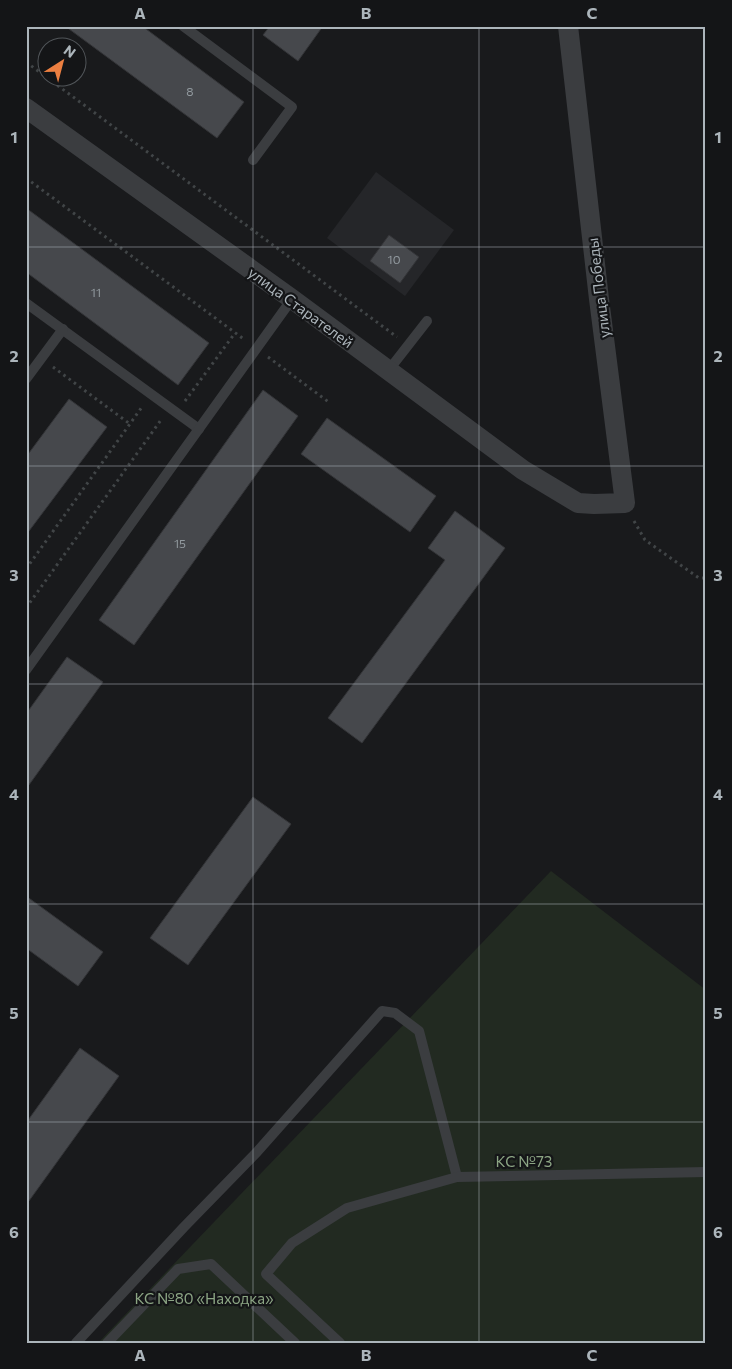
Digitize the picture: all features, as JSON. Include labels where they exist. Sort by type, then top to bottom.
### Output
[{"type":"street","name":"улица Победы","points":[[568,26],[599,299],[625,503]]},
{"type":"street","name":"улица Старателей","points":[[26,108],[292,299],[523,470],[578,503],[625,503]]},
{"type":"lane","points":[[183,26],[292,107],[253,160]]},
{"type":"lane","points":[[26,670],[292,299]]},
{"type":"lane","points":[[26,303],[199,429]]},
{"type":"lane","points":[[388,371],[427,321]]},
{"type":"lane","points":[[26,379],[63,330]]},
{"type":"lane","points":[[76,1343],[257,1152],[382,1011],[395,1013],[419,1031],[457,1177]]},
{"type":"lane","points":[[340,1343],[266,1274],[292,1243],[347,1208],[457,1177],[706,1172]]},
{"type":"lane","points":[[107,1343],[178,1269],[211,1264],[296,1343]]},
{"type":"path","points":[[26,62],[408,345]]},
{"type":"path","points":[[26,178],[330,403]]},
{"type":"path","points":[[26,608],[173,410],[235,333]]},
{"type":"path","points":[[42,358],[130,424]]},
{"type":"path","points":[[26,569],[152,394]]},
{"type":"path","points":[[625,503],[645,540],[699,578],[706,578]]},
{"type":"shaded area","points":[[376,172],[454,230],[405,296],[327,238]]},
{"type":"green space","name":"КС №73","points":[[551,871],[706,990],[706,1343],[98,1343]]},
{"type":"building","points":[[65,26],[142,26],[244,102],[217,138],[88,43],[88,38],[81,38]]},
{"type":"building","points":[[270,26],[323,26],[298,61],[263,35]]},
{"type":"building","points":[[26,208],[209,343],[178,385],[26,272]]},
{"type":"building","points":[[389,235],[419,257],[400,283],[370,261]]},
{"type":"building","points":[[263,390],[298,416],[134,645],[99,620]]},
{"type":"building","points":[[69,399],[107,427],[26,535],[26,457]]},
{"type":"building","points":[[327,418],[436,496],[410,532],[301,454]]},
{"type":"building","points":[[455,511],[505,548],[362,743],[328,718],[445,560],[428,548]]},
{"type":"building","points":[[67,657],[103,682],[26,789],[26,714]]},
{"type":"building","points":[[253,797],[291,824],[188,965],[150,938]]},
{"type":"building","points":[[26,896],[103,952],[78,986],[26,948]]},
{"type":"building","points":[[80,1048],[119,1076],[26,1205],[26,1123]]},
{"type":"park label","name":"КС №80 «Находка»","points":[[204,1298]]}]
